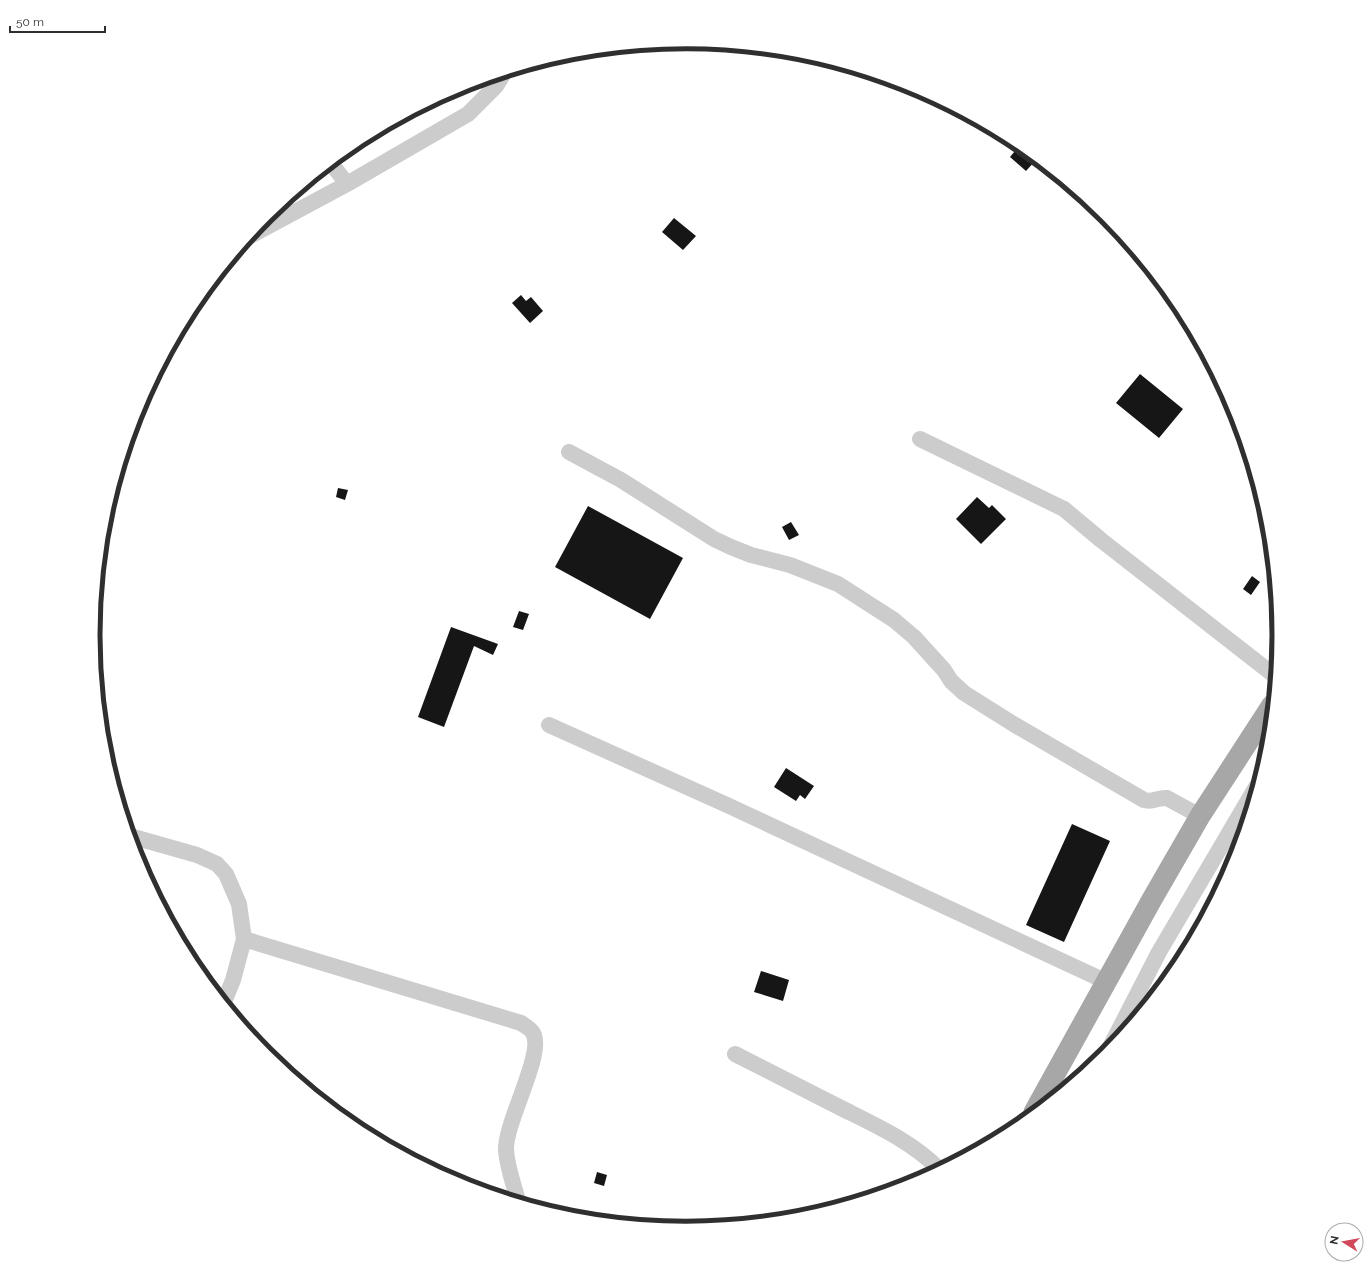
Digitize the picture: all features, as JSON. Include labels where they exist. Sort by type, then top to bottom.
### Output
[{"type":"main road","points":[[1039,1103],[1200,816],[1266,714]]},
{"type":"street","points":[[266,228],[347,184],[468,114],[496,86],[501,79]]},
{"type":"street","points":[[334,167],[347,184]]},
{"type":"street","points":[[920,439],[1064,509],[1101,540],[1271,673]]},
{"type":"street","points":[[569,452],[621,480],[714,539],[750,555],[790,565],[838,584],[894,620],[914,637],[944,670],[951,681],[964,693],[1015,725],[1144,800],[1149,802],[1161,798],[1167,798],[1200,816]]},
{"type":"street","points":[[549,725],[727,805],[1107,982]]},
{"type":"street","points":[[1119,1029],[1159,952],[1248,801]]},
{"type":"street","points":[[137,838],[197,855],[217,864],[226,874],[238,904],[244,939],[233,980],[226,998]]},
{"type":"street","points":[[244,939],[521,1023],[533,1032],[536,1044],[509,1129],[506,1150],[517,1196]]},
{"type":"street","points":[[735,1054],[881,1128],[912,1146],[934,1166]]},
{"type":"building","points":[[1015,150],[1033,163],[1026,171],[1010,157]]},
{"type":"building","points":[[674,218],[696,236],[683,250],[662,232]]},
{"type":"building","points":[[521,295],[526,301],[531,297],[543,311],[530,323],[512,303]]},
{"type":"building","points":[[1140,374],[1183,409],[1159,438],[1116,403]]},
{"type":"building","points":[[338,488],[348,490],[345,500],[336,497]]},
{"type":"building","points":[[977,497],[989,508],[992,505],[1006,519],[981,544],[956,519]]},
{"type":"building","points":[[588,506],[683,558],[650,619],[555,567]]},
{"type":"building","points":[[791,522],[799,535],[789,540],[782,527]]},
{"type":"building","points":[[1252,576],[1260,582],[1251,595],[1243,589]]},
{"type":"building","points":[[519,611],[529,614],[523,630],[513,627]]},
{"type":"building","points":[[451,627],[498,644],[493,655],[474,646],[444,727],[418,717]]},
{"type":"building","points":[[786,768],[814,786],[805,799],[800,795],[796,801],[774,787]]},
{"type":"building","points":[[1072,824],[1110,841],[1064,942],[1026,925]]},
{"type":"building","points":[[761,971],[789,980],[783,1001],[754,992]]},
{"type":"building","points":[[597,1172],[607,1175],[604,1186],[594,1183]]}]
